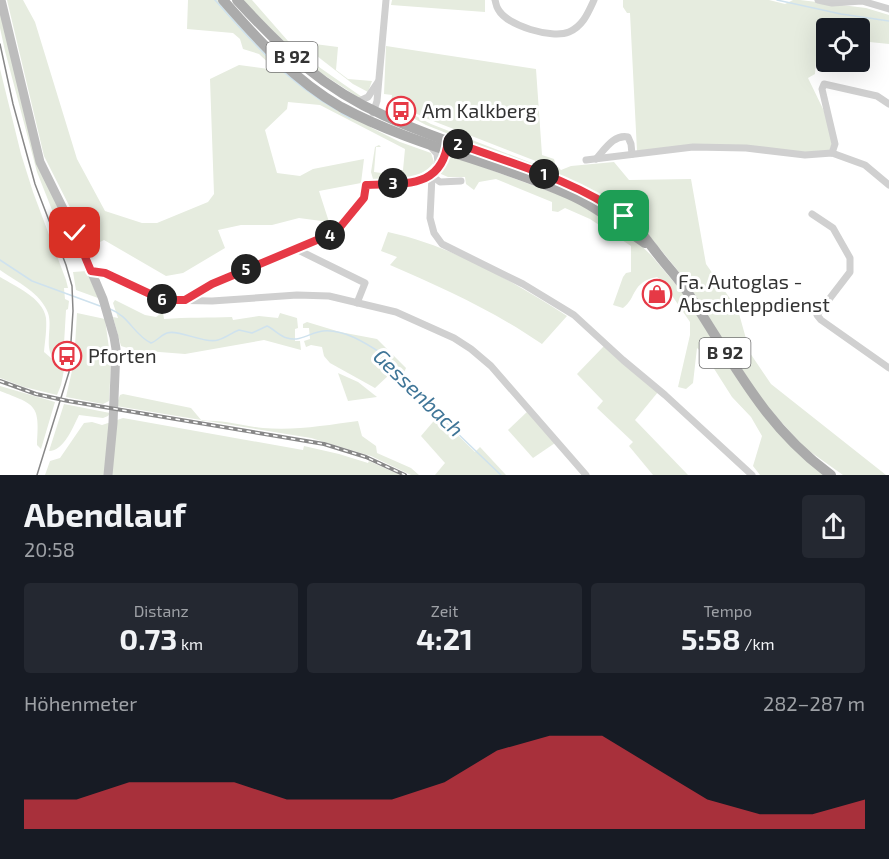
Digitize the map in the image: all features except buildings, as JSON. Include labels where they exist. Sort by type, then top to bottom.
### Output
[{"type":"main road","points":[[1,0],[40,162],[103,299],[116,349],[108,475]]},
{"type":"main road","name":"B 92","points":[[223,0],[269,51],[340,106],[372,116],[449,150],[550,176],[588,192],[635,225],[683,286],[759,405],[803,453],[831,475]]},
{"type":"main road","name":"B 92","points":[[237,0],[285,51],[396,133],[567,194],[600,211],[653,248]]},
{"type":"street","points":[[372,116],[379,80],[386,0]]},
{"type":"street","points":[[495,0],[498,9],[510,21],[553,36],[570,32],[584,22],[594,0]]},
{"type":"street","points":[[818,0],[831,3],[862,1],[889,9]]},
{"type":"street","points":[[357,102],[368,97],[379,80]]},
{"type":"street","points":[[832,153],[835,144],[822,89],[824,84],[877,96],[889,104]]},
{"type":"street","points":[[596,159],[621,135],[628,137],[632,144],[632,154]]},
{"type":"street","points":[[428,143],[437,154],[438,162],[432,176],[430,218],[434,233],[442,244],[523,284],[574,315],[752,475]]},
{"type":"street","points":[[586,160],[693,147],[746,148],[805,155],[832,153],[865,165],[889,185]]},
{"type":"street","points":[[185,300],[212,284],[336,232],[364,198],[366,185],[417,182],[432,176],[449,150]]},
{"type":"street","points":[[432,176],[440,182],[460,181]]},
{"type":"street","points":[[812,214],[833,228],[850,258],[850,272],[817,315],[889,368]]},
{"type":"street","points":[[294,248],[365,283],[357,303]]},
{"type":"street","points":[[91,271],[105,273],[163,300],[212,301],[297,295],[329,296],[396,312],[454,338],[491,366],[586,475]]},
{"type":"shaded area","points":[[7,0],[23,0],[35,22],[77,159],[105,211],[142,223],[157,223],[208,202],[214,194],[210,79],[239,65],[276,70],[259,54],[243,49],[240,39],[233,33],[187,29],[188,0],[220,0],[255,41],[372,128],[400,142],[431,153],[434,162],[429,168],[415,176],[389,180],[373,179],[371,172],[375,147],[379,145],[381,147],[376,147],[374,172],[389,174],[389,172],[399,173],[403,170],[405,149],[320,105],[288,102],[287,109],[265,130],[277,173],[300,176],[313,169],[364,159],[361,183],[319,191],[329,222],[299,218],[272,225],[241,225],[218,230],[225,248],[183,273],[166,276],[104,240],[90,247],[44,156]]},
{"type":"shaded area","points":[[242,0],[252,0],[288,41],[319,67],[362,97],[358,97],[307,64]]},
{"type":"shaded area","points":[[392,0],[485,0],[485,12],[391,5]]},
{"type":"shaded area","points":[[623,0],[769,0],[785,4],[793,0],[800,0],[866,8],[889,15],[889,44],[870,42],[870,18],[816,18],[815,74],[808,78],[824,111],[833,142],[829,151],[806,153],[746,147],[637,151],[630,13],[627,13],[623,7]]},
{"type":"shaded area","points":[[0,12],[29,131],[83,258],[67,248],[37,172],[5,51],[0,28]]},
{"type":"shaded area","points":[[299,42],[338,47],[336,70],[348,79],[372,81],[368,92],[353,84]]},
{"type":"shaded area","points":[[386,46],[536,69],[542,155],[554,159],[555,163],[546,165],[428,119],[391,102],[392,95],[384,94]]},
{"type":"shaded area","points":[[0,69],[21,154],[68,288],[64,288],[65,299],[69,301],[66,310],[63,361],[56,359],[49,349],[49,320],[45,306],[28,288],[0,270]]},
{"type":"shaded area","points":[[410,113],[431,124],[547,169],[558,167],[561,170],[571,166],[614,162],[629,180],[691,179],[706,264],[738,310],[750,353],[771,384],[886,475],[843,475],[805,448],[763,402],[679,272],[643,228],[519,162],[426,125],[409,116]]},
{"type":"shaded area","points":[[453,156],[573,200],[633,238],[651,255],[683,293],[739,382],[823,475],[760,475],[753,466],[762,436],[751,417],[732,397],[706,356],[697,348],[693,383],[686,389],[678,387],[690,335],[690,322],[662,281],[657,277],[649,279],[639,286],[623,308],[613,305],[623,277],[626,273],[631,272],[631,246],[590,219],[565,208],[558,212],[552,211],[552,202],[496,179],[479,182],[474,190],[466,184],[465,177],[448,177],[441,174],[443,163]]},
{"type":"shaded area","points":[[388,232],[436,246],[481,266],[567,316],[542,344],[449,291],[390,265],[397,257],[381,251]]},
{"type":"shaded area","points":[[87,271],[98,298],[76,290],[73,272]]},
{"type":"shaded area","points":[[0,277],[28,293],[44,311],[46,335],[44,352],[58,364],[65,365],[57,395],[0,378]]},
{"type":"shaded area","points":[[115,300],[145,315],[156,317],[163,312],[164,319],[232,317],[233,320],[259,316],[278,318],[280,313],[297,318],[298,328],[295,329],[295,341],[300,341],[301,350],[264,340],[185,354],[134,350],[121,346],[113,317],[118,318],[113,303]]},
{"type":"shaded area","points":[[77,313],[105,319],[111,363],[109,401],[103,404],[66,397],[74,362]]},
{"type":"shaded area","points":[[307,322],[340,332],[377,339],[406,368],[401,379],[390,374],[375,388],[330,363],[324,356],[322,347],[311,345],[306,347],[304,341],[310,339],[309,328],[303,328],[303,324]]},
{"type":"shaded area","points":[[604,346],[658,392],[635,420],[688,475],[653,475],[629,446],[633,442],[597,408],[603,401],[577,374]]},
{"type":"shaded area","points":[[338,373],[358,382],[377,397],[348,401]]},
{"type":"shaded area","points":[[0,386],[55,402],[41,449],[37,445],[38,421],[33,408],[28,403],[0,391]]},
{"type":"shaded area","points":[[120,395],[191,408],[201,420],[116,406]]},
{"type":"shaded area","points":[[64,404],[110,413],[103,418],[79,415],[64,443],[49,451]]},
{"type":"shaded area","points":[[528,411],[555,443],[533,458],[508,430]]},
{"type":"shaded area","points":[[438,416],[475,452],[480,447],[506,475],[435,475],[445,463],[421,436]]},
{"type":"shaded area","points":[[123,418],[303,450],[304,446],[368,463],[369,461],[400,475],[45,475],[50,461],[60,458],[84,423],[92,422],[102,425]]},
{"type":"shaded area","points":[[206,421],[287,429],[358,421],[362,436],[376,446],[377,453],[411,468],[419,475],[411,475],[371,456],[311,438]]},
{"type":"waterway","points":[[215,0],[257,46],[287,74],[337,110]]},
{"type":"waterway","points":[[777,0],[841,14],[889,21]]},
{"type":"waterway","points":[[341,113],[350,118]]},
{"type":"waterway","name":"Gessenbach","points":[[0,260],[32,281],[100,306]]},
{"type":"waterway","name":"Gessenbach","points":[[110,309],[122,316],[145,340],[151,343],[172,332],[212,341],[239,330],[252,333],[267,326],[281,336],[292,339],[323,331],[339,332],[355,338],[384,355],[385,361],[419,391],[444,420],[501,475]]},
{"type":"tram line","points":[[0,44],[13,104],[35,184],[72,286],[73,311],[69,372],[37,475]]},
{"type":"railway","points":[[0,381],[36,394],[68,401],[324,444],[366,457],[405,475]]},
{"type":"place","name":"Am Kalkberg","points":[[401,111]]},
{"type":"place","name":"Fa. Autoglas - Abschleppdienst","points":[[657,294]]},
{"type":"place","name":"Pforten","points":[[67,356]]},
{"type":"route","points":[[75,233],[91,271],[105,273],[163,300],[185,300],[212,284],[336,232],[354,213],[364,198],[366,185],[417,182],[432,176],[445,157],[448,140],[572,185],[588,192],[624,216]]}]
